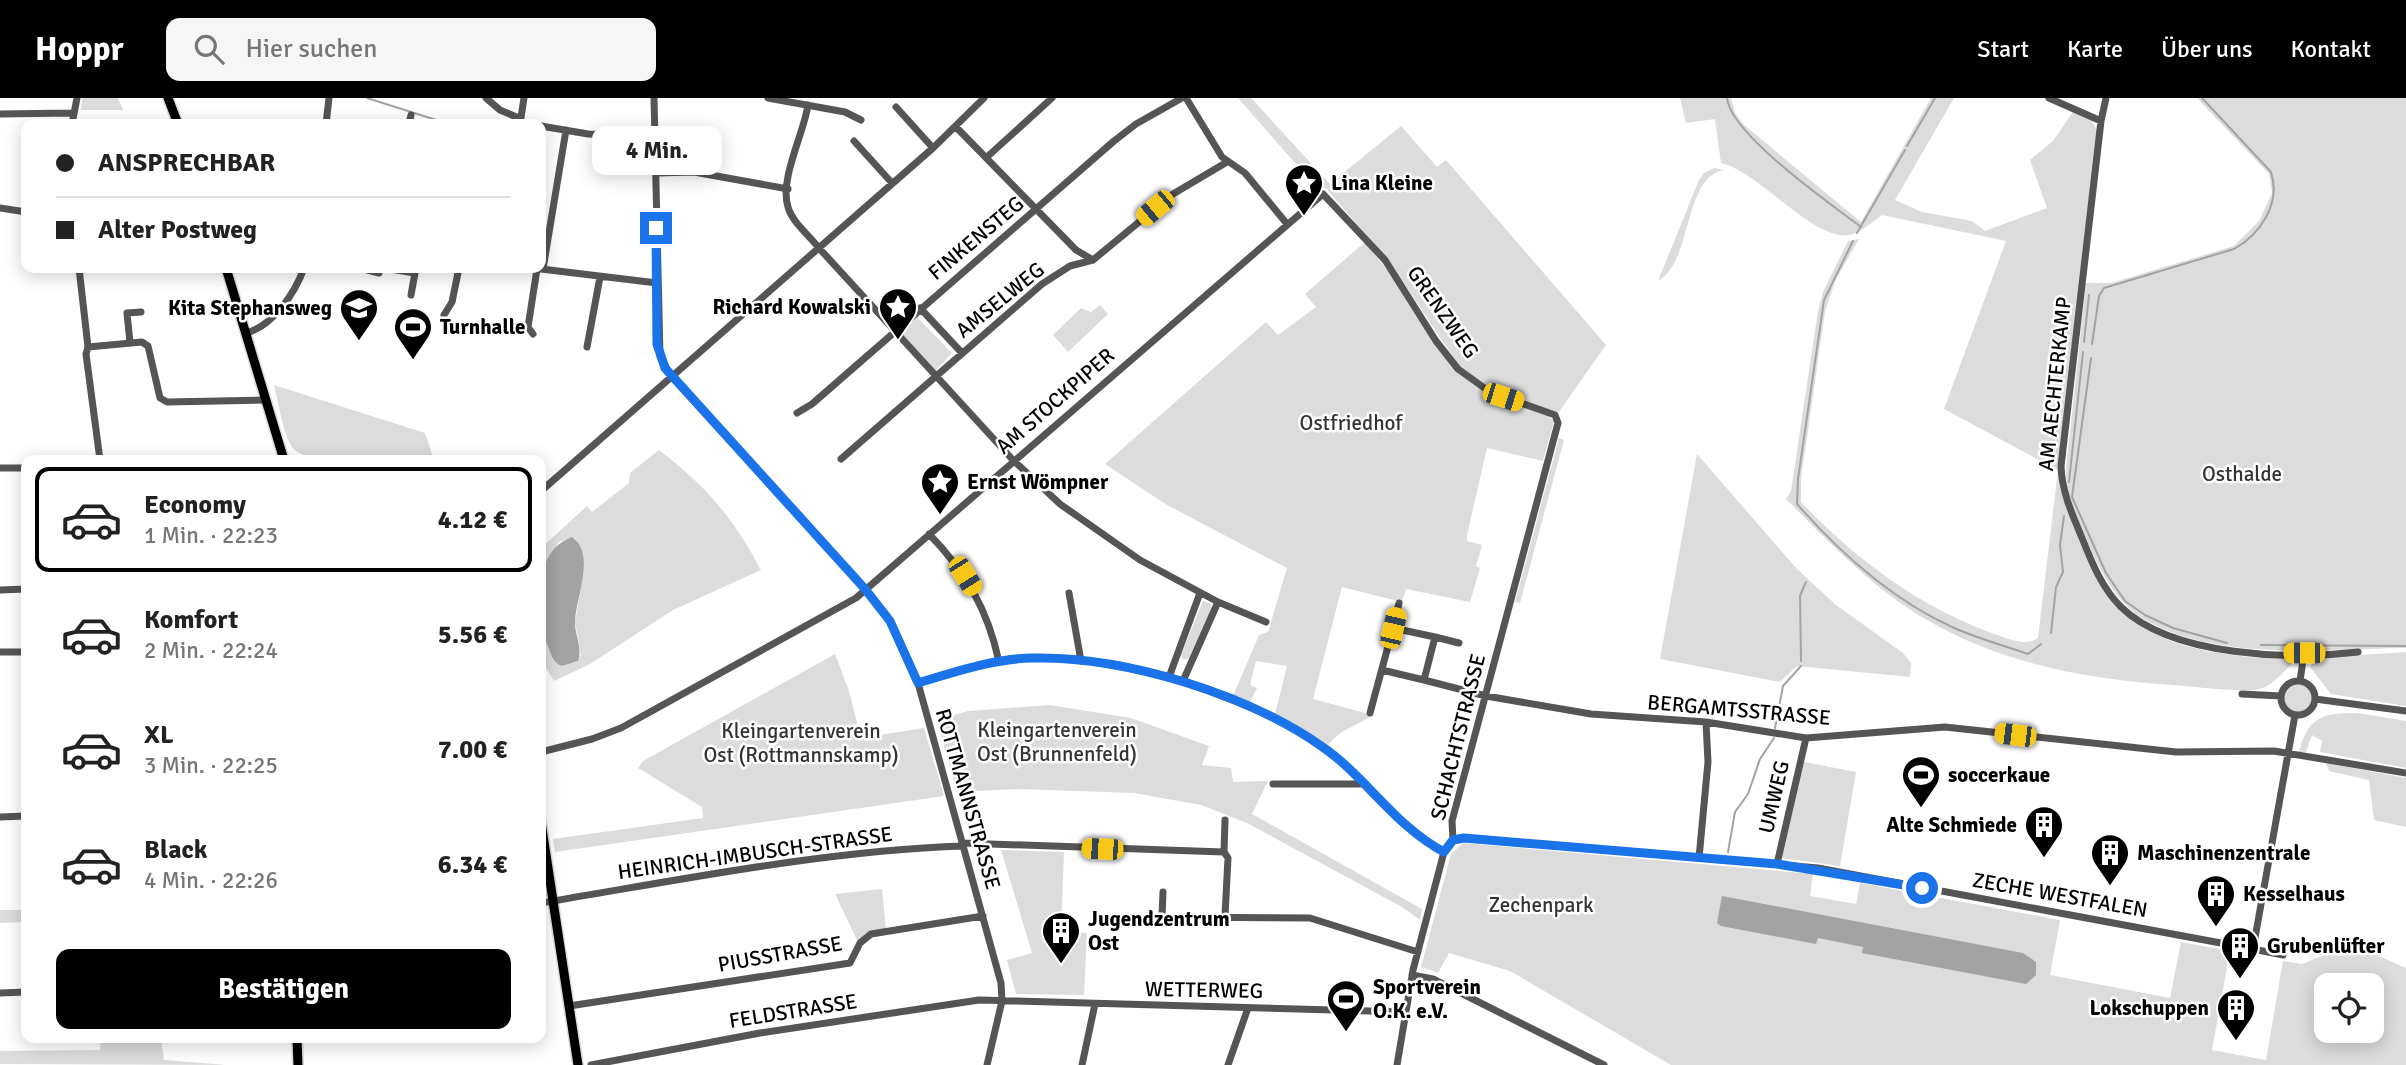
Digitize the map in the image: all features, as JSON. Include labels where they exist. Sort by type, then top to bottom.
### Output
[{"type":"main road","points":[[168,98],[176,119]]},
{"type":"main road","points":[[228,273],[282,455]]},
{"type":"main road","points":[[546,855],[578,1065]]},
{"type":"main road","points":[[298,1043],[298,1065]]},
{"type":"street","points":[[72,119],[77,98]]},
{"type":"street","points":[[327,119],[329,98]]},
{"type":"street","points":[[486,98],[516,119]]},
{"type":"street","points":[[521,119],[524,98]]},
{"type":"street","name":"ROTTMANNSTRASSE","points":[[654,98],[657,344],[660,356],[671,376],[865,589],[890,621],[918,683],[1001,983],[1002,1000],[987,1065]]},
{"type":"street","points":[[768,98],[845,111],[861,120]]},
{"type":"street","points":[[546,487],[933,148],[984,98]]},
{"type":"street","points":[[987,157],[1052,98]]},
{"type":"street","points":[[1184,98],[1227,162],[1245,173],[1287,223]]},
{"type":"street","name":"FINKENSTEG","points":[[797,412],[812,404],[1114,141],[1136,124],[1184,98]]},
{"type":"street","points":[[2049,98],[2101,121]]},
{"type":"street","name":"AM AECHTERKAMP","points":[[2106,98],[2101,121],[2061,466],[2067,502],[2096,573],[2117,602],[2138,620],[2172,636],[2214,648],[2253,653],[2358,652]]},
{"type":"street","points":[[808,105],[804,129],[792,159],[788,207],[792,217],[818,247],[1013,460],[1060,504],[1101,535],[1200,593],[1266,622]]},
{"type":"street","points":[[896,107],[933,148]]},
{"type":"street","points":[[0,114],[73,113]]},
{"type":"street","points":[[410,119],[411,115]]},
{"type":"street","points":[[546,127],[620,136],[655,136]]},
{"type":"street","points":[[956,127],[1076,250],[1093,260]]},
{"type":"street","points":[[546,229],[566,130]]},
{"type":"street","points":[[855,141],[892,184]]},
{"type":"street","name":"AMSELWEG","points":[[841,459],[1042,284],[1070,266],[1093,260],[1173,194],[1227,162]]},
{"type":"street","points":[[656,173],[694,172],[788,189]]},
{"type":"street","name":"AM STOCKPIPER","points":[[546,750],[621,728],[856,598],[1323,194]]},
{"type":"street","name":"GRENZWEG","points":[[1323,194],[1330,198],[1385,260],[1436,341],[1458,369],[1490,392],[1557,417]]},
{"type":"street","points":[[0,208],[21,211]]},
{"type":"street","points":[[1070,266],[1076,250]]},
{"type":"street","points":[[546,269],[657,283]]},
{"type":"street","points":[[80,273],[88,347],[86,354],[99,455]]},
{"type":"street","points":[[246,333],[259,328],[271,318],[299,282],[302,273]]},
{"type":"street","points":[[378,284],[380,273]]},
{"type":"street","points":[[411,295],[415,273]]},
{"type":"street","points":[[444,315],[452,302],[458,273]]},
{"type":"street","points":[[533,334],[528,327],[537,273]]},
{"type":"street","points":[[587,347],[600,277]]},
{"type":"street","points":[[920,308],[962,354]]},
{"type":"street","points":[[130,343],[127,313],[141,312]]},
{"type":"street","points":[[88,347],[142,342],[148,346],[160,398],[167,402],[266,400]]},
{"type":"street","name":"SCHACHTSTRASSE","points":[[1397,1065],[1412,975],[1444,852],[1453,840],[1452,821],[1558,430],[1557,417]]},
{"type":"street","points":[[0,468],[21,468]]},
{"type":"street","points":[[929,534],[950,556],[978,596],[988,618],[999,662]]},
{"type":"street","points":[[0,590],[21,589]]},
{"type":"street","points":[[1069,593],[1082,661]]},
{"type":"street","points":[[1169,677],[1200,593]]},
{"type":"street","points":[[1183,681],[1218,602]]},
{"type":"street","points":[[1370,713],[1399,603]]},
{"type":"street","points":[[1393,628],[1459,643]]},
{"type":"street","points":[[1424,680],[1435,638]]},
{"type":"street","points":[[0,652],[21,652]]},
{"type":"street","points":[[2300,681],[2304,653]]},
{"type":"street","points":[[918,683],[999,662],[1031,658],[1082,661],[1183,681],[1296,730],[1324,748],[1422,841],[1444,852]]},
{"type":"street","name":"BERGAMTSSTRASSE","points":[[1382,670],[1486,695],[1591,714],[1706,722],[1806,738],[1849,737],[1928,726],[2176,752],[2250,749],[2288,752],[2406,774]]},
{"type":"street","points":[[2295,715],[2283,706],[2281,696],[2285,686],[2300,681]]},
{"type":"street","points":[[2295,715],[2310,709],[2315,699],[2312,690],[2300,681]]},
{"type":"street","points":[[2242,694],[2281,696]]},
{"type":"street","points":[[2315,699],[2406,711]]},
{"type":"street","points":[[2253,949],[2295,715]]},
{"type":"street","points":[[1699,858],[1708,762],[1706,722]]},
{"type":"street","name":"UMWEG","points":[[1777,864],[1806,738]]},
{"type":"street","points":[[1273,784],[1364,784]]},
{"type":"street","points":[[0,817],[21,817]]},
{"type":"street","points":[[1225,820],[1224,852],[1228,859],[1225,916]]},
{"type":"street","name":"ZECHE WESTFALEN","points":[[1453,840],[1464,838],[1818,869],[2283,955]]},
{"type":"street","name":"HEINRICH-IMBUSCH-STRASSE","points":[[546,903],[818,860],[963,844],[1224,852]]},
{"type":"street","points":[[1163,892],[1162,917],[1310,918],[1418,952]]},
{"type":"street","name":"PIUSSTRASSE","points":[[569,1006],[850,963],[860,943],[871,934],[983,916]]},
{"type":"street","points":[[1412,975],[1433,979],[1604,1065]]},
{"type":"street","points":[[0,993],[21,992]]},
{"type":"street","name":"FELDSTRASSE","points":[[591,1065],[760,1033],[979,1000],[1002,1000]]},
{"type":"street","name":"WETTERWEG","points":[[1002,1000],[1405,1012]]},
{"type":"street","points":[[1082,1065],[1095,1004]]},
{"type":"street","points":[[1228,1065],[1248,1008]]},
{"type":"green space","points":[[82,98],[118,98],[123,110],[81,110]]},
{"type":"green space","points":[[1238,98],[1251,98],[1330,184],[1401,126],[1437,167],[1446,160],[1606,345],[1558,413],[1492,389],[1460,367],[1393,267],[1326,188],[1316,187]]},
{"type":"green space","points":[[1680,98],[1731,98],[1735,113],[1744,125],[1861,222],[1931,98],[1954,98],[1895,200],[1922,212],[1972,221],[1985,231],[2047,208],[2030,160],[2053,141],[2073,112],[2091,120],[2097,130],[2058,469],[2071,521],[2102,588],[2116,607],[2133,622],[2152,633],[2197,649],[2289,659],[2292,664],[2267,686],[2256,690],[2141,682],[2046,667],[1985,648],[1927,620],[1888,594],[1852,564],[1786,499],[1791,491],[1823,292],[1848,241],[1859,239],[1836,279],[1825,311],[1801,479],[1801,502],[1867,562],[1942,611],[2013,640],[2028,642],[2038,638],[2058,470],[1944,409],[2006,241],[1882,215],[1853,234],[1834,234],[1803,217],[1752,179],[1721,163],[1715,119],[1686,123]]},
{"type":"green space","name":"Osthalde","points":[[2197,98],[2406,98],[2406,648],[2271,650],[2202,641],[2171,632],[2142,618],[2116,594],[2097,563],[2076,515],[2066,469],[2086,283],[2111,283],[2234,246],[2259,221],[2272,193],[2269,174]]},
{"type":"green space","points":[[1714,168],[1724,170],[1711,176],[1701,188],[1677,257],[1669,271],[1658,281],[1699,180],[1704,173]]},
{"type":"green space","name":"Ostfriedhof","points":[[1365,242],[1402,288],[1434,344],[1457,372],[1489,395],[1547,415],[1554,421],[1543,461],[1487,448],[1467,535],[1467,541],[1482,545],[1476,566],[1480,568],[1470,602],[1406,589],[1402,602],[1342,587],[1313,699],[1373,715],[1344,731],[1328,745],[1275,714],[1287,666],[1256,661],[1250,685],[1257,688],[1250,702],[1233,696],[1259,635],[1268,632],[1287,568],[1167,505],[1105,464],[1266,322],[1278,335],[1316,307],[1305,294]]},
{"type":"green space","points":[[1100,305],[1108,314],[1068,352],[1053,335],[1081,308],[1091,312]]},
{"type":"green space","points":[[917,317],[952,353],[935,371],[900,332]]},
{"type":"green space","points":[[274,385],[425,433],[432,455],[308,455],[292,447],[281,417]]},
{"type":"green space","points":[[1559,438],[1564,440],[1520,603],[1515,602]]},
{"type":"green space","points":[[659,450],[705,490],[729,518],[761,570],[673,610],[590,664],[554,681],[546,667],[546,642],[562,666],[578,661],[581,655],[575,622],[584,571],[583,554],[575,538],[559,542],[546,563],[546,543],[587,506],[592,512],[629,483],[630,473]]},
{"type":"green space","points":[[1697,454],[1797,569],[1836,605],[1903,653],[1911,663],[1910,677],[1797,666],[1780,682],[1660,659]]},
{"type":"green space","points":[[1203,601],[1211,604],[1212,610],[1189,658],[1183,660],[1181,655]]},
{"type":"green space","points":[[2406,652],[2406,706],[2331,694],[2310,667],[2315,658]]},
{"type":"green space","name":"Kleingartenverein Ost (Rottmannskamp)","points":[[835,654],[849,691],[861,738],[924,728],[944,796],[555,852],[553,839],[703,818],[702,807],[638,768],[643,761]]},
{"type":"green space","points":[[2298,684],[2308,688],[2312,698],[2308,708],[2298,712],[2288,708],[2284,698],[2288,688]]},
{"type":"green space","name":"Kleingartenverein Ost (Brunnenfeld)","points":[[1050,705],[1131,718],[1209,746],[1202,765],[1231,768],[1233,782],[1268,781],[1252,814],[1422,909],[1420,920],[1402,907],[1247,823],[1201,805],[1134,793],[1019,789],[957,792],[937,720],[968,711]]},
{"type":"green space","points":[[2358,713],[2406,721],[2406,768],[2320,752],[2322,741],[2312,735],[2306,752],[2299,752],[2307,731],[2319,719],[2335,714]]},
{"type":"green space","points":[[1804,762],[1856,772],[1840,866],[1782,858]]},
{"type":"green space","points":[[2326,763],[2406,778],[2406,827],[2374,820],[2369,780],[2329,771]]},
{"type":"green space","name":"Zechenpark","points":[[1463,843],[1813,874],[1810,896],[1856,904],[1860,883],[2060,920],[2050,975],[2170,998],[2181,942],[2230,951],[2212,1050],[2266,1060],[2283,961],[2302,964],[2351,944],[2406,968],[2406,1065],[1671,1065],[1510,971],[1449,953],[1438,973],[1421,967],[1451,854]]},
{"type":"green space","points":[[1001,850],[1064,852],[1061,931],[1087,933],[1084,995],[1016,994],[1007,960],[1032,953]]},
{"type":"green space","points":[[882,889],[886,929],[871,931],[858,942],[835,894]]},
{"type":"green space","points":[[0,910],[21,910],[21,922],[0,923]]},
{"type":"green space","points":[[101,1043],[162,1043],[164,1060],[227,1065],[0,1064],[0,1051],[100,1050]]},
{"type":"shaded area","points":[[572,537],[579,545],[584,566],[575,623],[579,657],[578,661],[562,666],[554,660],[546,643],[546,564],[559,544]]},
{"type":"shaded area","points":[[1722,896],[2023,953],[2036,962],[2036,975],[2026,984],[1862,953],[1863,947],[1818,938],[1816,944],[1721,926],[1717,923]]},
{"type":"waterway","points":[[367,98],[433,119]]},
{"type":"waterway","points":[[1727,98],[1732,113],[1763,149],[1806,186],[1861,227]]},
{"type":"waterway","points":[[1907,146],[1935,98]]},
{"type":"waterway","points":[[2092,344],[2099,296],[2104,288],[2234,249],[2253,235],[2271,206],[2271,172],[2202,98]]},
{"type":"waterway","points":[[1857,233],[1905,150]]},
{"type":"waterway","points":[[1853,241],[1824,300],[1798,479],[1797,504],[1868,574],[1930,616],[1970,635],[2028,654],[2041,644]]},
{"type":"waterway","points":[[2084,342],[2089,295]]},
{"type":"waterway","points":[[2069,482],[2083,352]]},
{"type":"waterway","points":[[2091,358],[2072,497],[2106,573],[2125,601],[2145,615],[2173,628],[2227,643]]},
{"type":"waterway","points":[[2051,633],[2056,587],[2063,572],[2060,545],[2064,516]]},
{"type":"waterway","points":[[1801,661],[1800,596],[1806,582]]},
{"type":"waterway","points":[[2261,645],[2406,646]]},
{"type":"waterway","points":[[1775,728],[1783,686],[1801,666]]},
{"type":"waterway","points":[[1728,852],[1735,812],[1748,794],[1760,759],[1774,738]]},
{"type":"place","name":"Lina Kleine","points":[[1304,217]]},
{"type":"place","name":"Richard Kowalski","points":[[898,341]]},
{"type":"place","name":"Kita Stephansweg","points":[[359,342]]},
{"type":"place","name":"Turnhalle","points":[[413,361]]},
{"type":"place","name":"Ernst Wömpner","points":[[940,516]]},
{"type":"place","name":"soccerkaue","points":[[1921,809]]},
{"type":"place","name":"Alte Schmiede","points":[[2044,859]]},
{"type":"place","name":"Maschinenzentrale","points":[[2110,887]]},
{"type":"place","name":"Kesselhaus","points":[[2216,928]]},
{"type":"place","name":"Jugendzentrum Ost","points":[[1061,965]]},
{"type":"place","name":"Grubenlüfter","points":[[2240,980]]},
{"type":"place","name":"Sportverein O.K. e.V.","points":[[1346,1033]]},
{"type":"place","name":"Lokschuppen","points":[[2236,1042]]},
{"type":"route","points":[[656,228],[657,344],[665,368],[779,498],[865,589],[890,621],[918,683],[999,662],[1031,658],[1082,661],[1169,677],[1264,714],[1296,730],[1332,754],[1422,841],[1444,852],[1453,840],[1464,838],[1777,864],[1922,888]]}]
